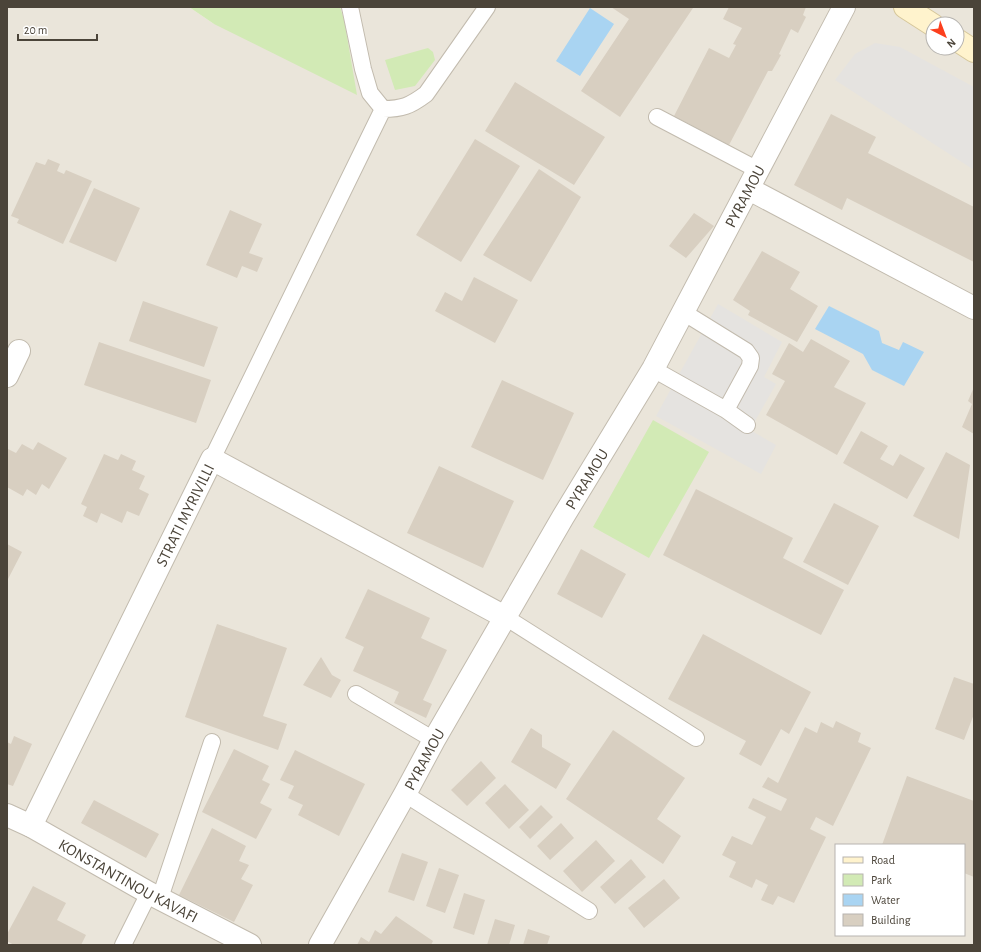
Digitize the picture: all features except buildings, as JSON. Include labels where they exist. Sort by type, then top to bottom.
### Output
[{"type":"main road","points":[[905,7],[925,20]]},
{"type":"main road","points":[[965,45],[974,51]]},
{"type":"street","name":"PYRAMOU","points":[[320,945],[434,740],[563,517],[653,368],[844,7]]},
{"type":"street","points":[[753,179],[974,308]]},
{"type":"street","points":[[7,376],[19,351]]},
{"type":"street","name":"STRATI MYRIVILLI","points":[[31,826],[212,460],[505,617]]},
{"type":"street","name":"KONSTANTINOU KAVAFI","points":[[7,815],[31,826],[154,895],[250,945]]},
{"type":"lane","points":[[350,7],[370,94],[383,109],[398,109],[413,104],[426,94],[487,7]]},
{"type":"lane","points":[[212,460],[383,109]]},
{"type":"lane","points":[[657,117],[753,179]]},
{"type":"lane","points":[[682,312],[746,350],[751,358],[750,366],[726,410]]},
{"type":"lane","points":[[653,368],[726,410],[747,425]]},
{"type":"lane","points":[[505,617],[696,738]]},
{"type":"lane","points":[[356,694],[434,740]]},
{"type":"lane","points":[[123,945],[154,895],[212,742]]},
{"type":"lane","points":[[405,794],[589,911]]},
{"type":"shaded area","points":[[7,7],[189,7],[214,24],[344,19],[340,7],[974,7],[974,945],[7,945]]},
{"type":"shaded area","points":[[875,43],[900,47],[974,87],[974,170],[835,80],[855,54]]},
{"type":"shaded area","points":[[718,304],[782,342],[764,377],[776,384],[750,430],[776,445],[761,474],[656,416]]},
{"type":"green space","points":[[189,7],[340,7],[344,19],[357,95],[214,24]]},
{"type":"green space","points":[[428,48],[433,52],[435,60],[415,86],[395,90],[385,60]]},
{"type":"green space","points":[[653,420],[709,452],[649,558],[593,527]]},
{"type":"water","points":[[590,8],[614,24],[580,76],[556,61]]},
{"type":"water","points":[[829,306],[879,331],[882,343],[899,350],[903,342],[924,352],[904,386],[872,370],[863,354],[815,329]]}]
